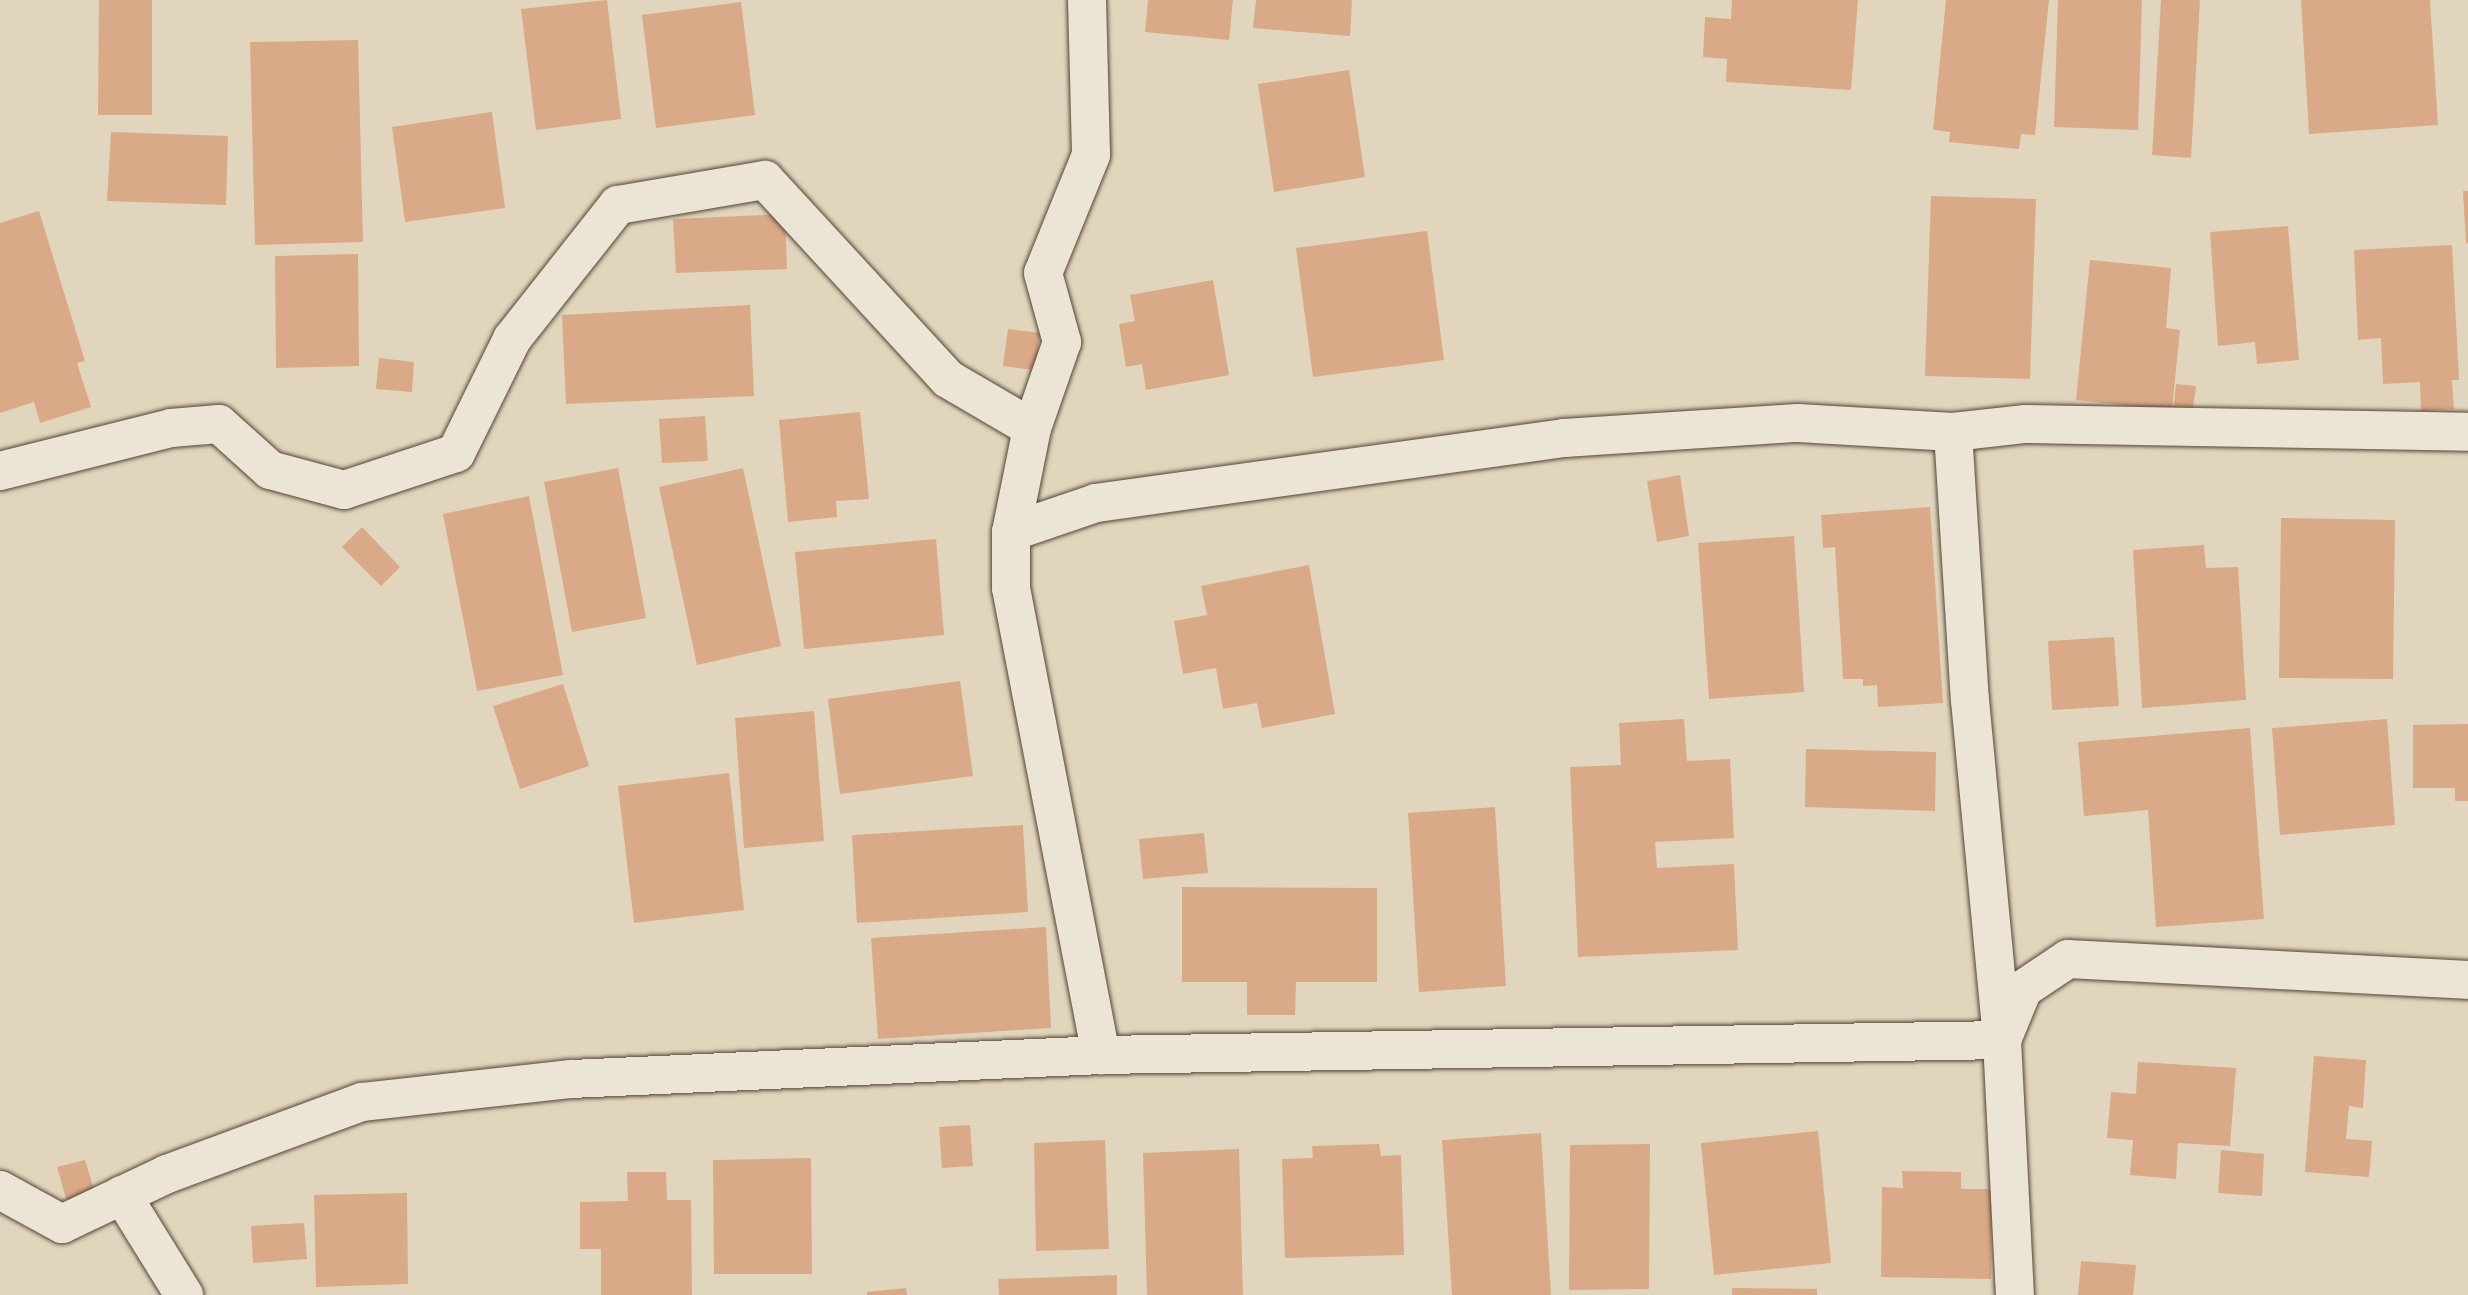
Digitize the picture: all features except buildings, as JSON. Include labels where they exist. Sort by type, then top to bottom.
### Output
[{"type":"street","points":[[1087,0],[1091,155],[1043,273],[1062,342],[1032,428],[1011,532],[1011,588],[1101,1055]]},
{"type":"street","points":[[0,471],[171,428],[219,424],[271,470],[344,490],[456,453],[512,339],[618,205],[765,180],[948,379],[1032,428]]},
{"type":"street","points":[[1011,532],[1096,503],[1564,438],[1798,423],[1953,432],[2026,424],[2468,432]]},
{"type":"street","points":[[1953,432],[1970,700],[2002,1040],[2015,1295]]},
{"type":"street","points":[[2002,1040],[2023,989],[2068,959],[2468,980]]},
{"type":"street","points":[[0,1190],[62,1224],[122,1195],[362,1102],[571,1079],[1101,1055],[2002,1040]]},
{"type":"street","points":[[122,1195],[184,1295]]}]
